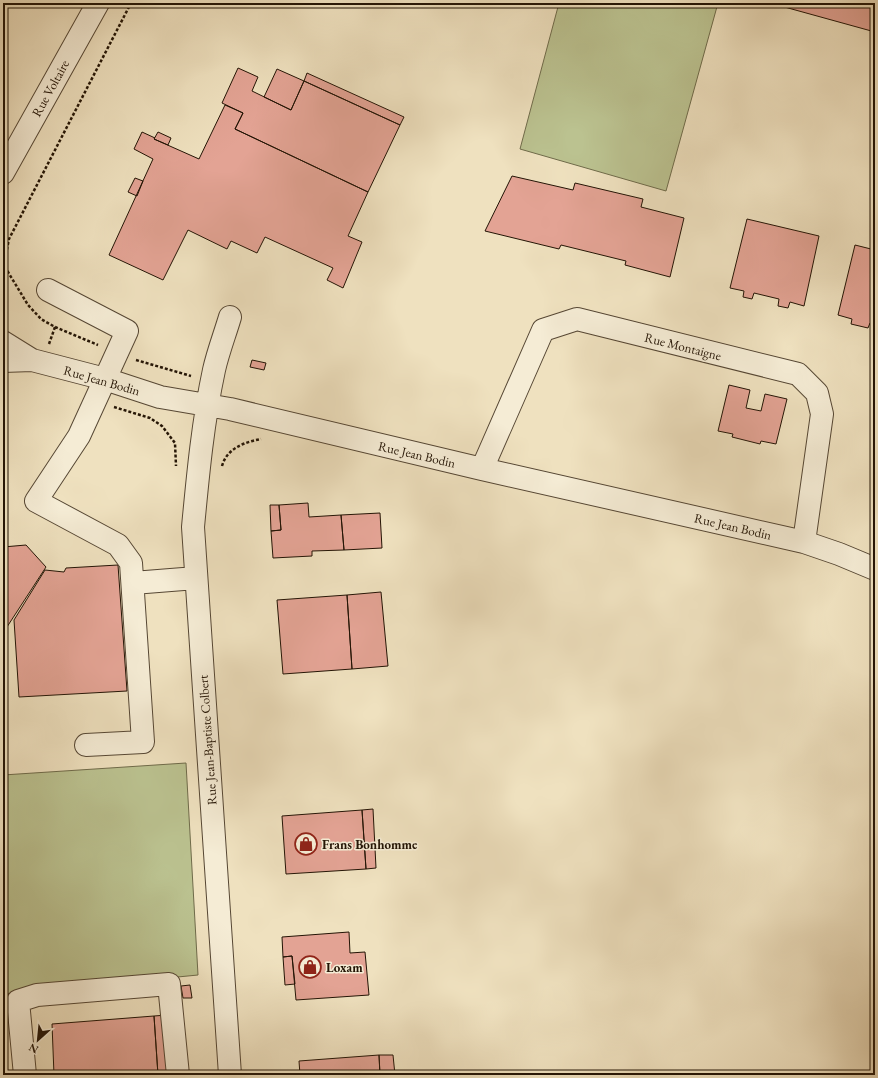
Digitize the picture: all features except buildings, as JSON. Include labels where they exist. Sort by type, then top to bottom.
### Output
[{"type":"street","name":"Rue Voltaire","points":[[3,173],[98,3]]},
{"type":"street","points":[[48,290],[127,331],[79,436],[36,501],[118,545],[132,563],[144,742],[86,745]]},
{"type":"street","name":"Rue Jean-Baptiste Colbert","points":[[230,317],[214,369],[198,473],[193,526],[230,1075]]},
{"type":"street","name":"Rue Montaigne","points":[[482,469],[543,330],[577,319],[798,374],[817,393],[822,414],[804,542]]},
{"type":"street","name":"Rue Jean Bodin","points":[[3,342],[160,397],[230,409],[482,469],[804,542],[839,554],[875,569]]},
{"type":"street","name":"Rue Jean Bodin","points":[[3,361],[39,355]]},
{"type":"street","points":[[133,583],[196,578]]},
{"type":"street","points":[[25,1075],[18,1001],[37,995],[170,984],[178,1075]]},
{"type":"path","points":[[131,3],[9,239],[5,267],[28,305],[41,319],[55,327],[130,358],[212,383]]},
{"type":"path","points":[[39,355],[55,327]]},
{"type":"path","points":[[221,470],[223,463],[231,452],[244,443],[265,438]]},
{"type":"green space","points":[[559,3],[718,3],[666,191],[520,149]]},
{"type":"green space","points":[[186,763],[198,975],[3,994],[3,775]]},
{"type":"place","name":"Frans Bonhomme","points":[[306,844]]},
{"type":"place","name":"Loxam","points":[[310,967]]}]
